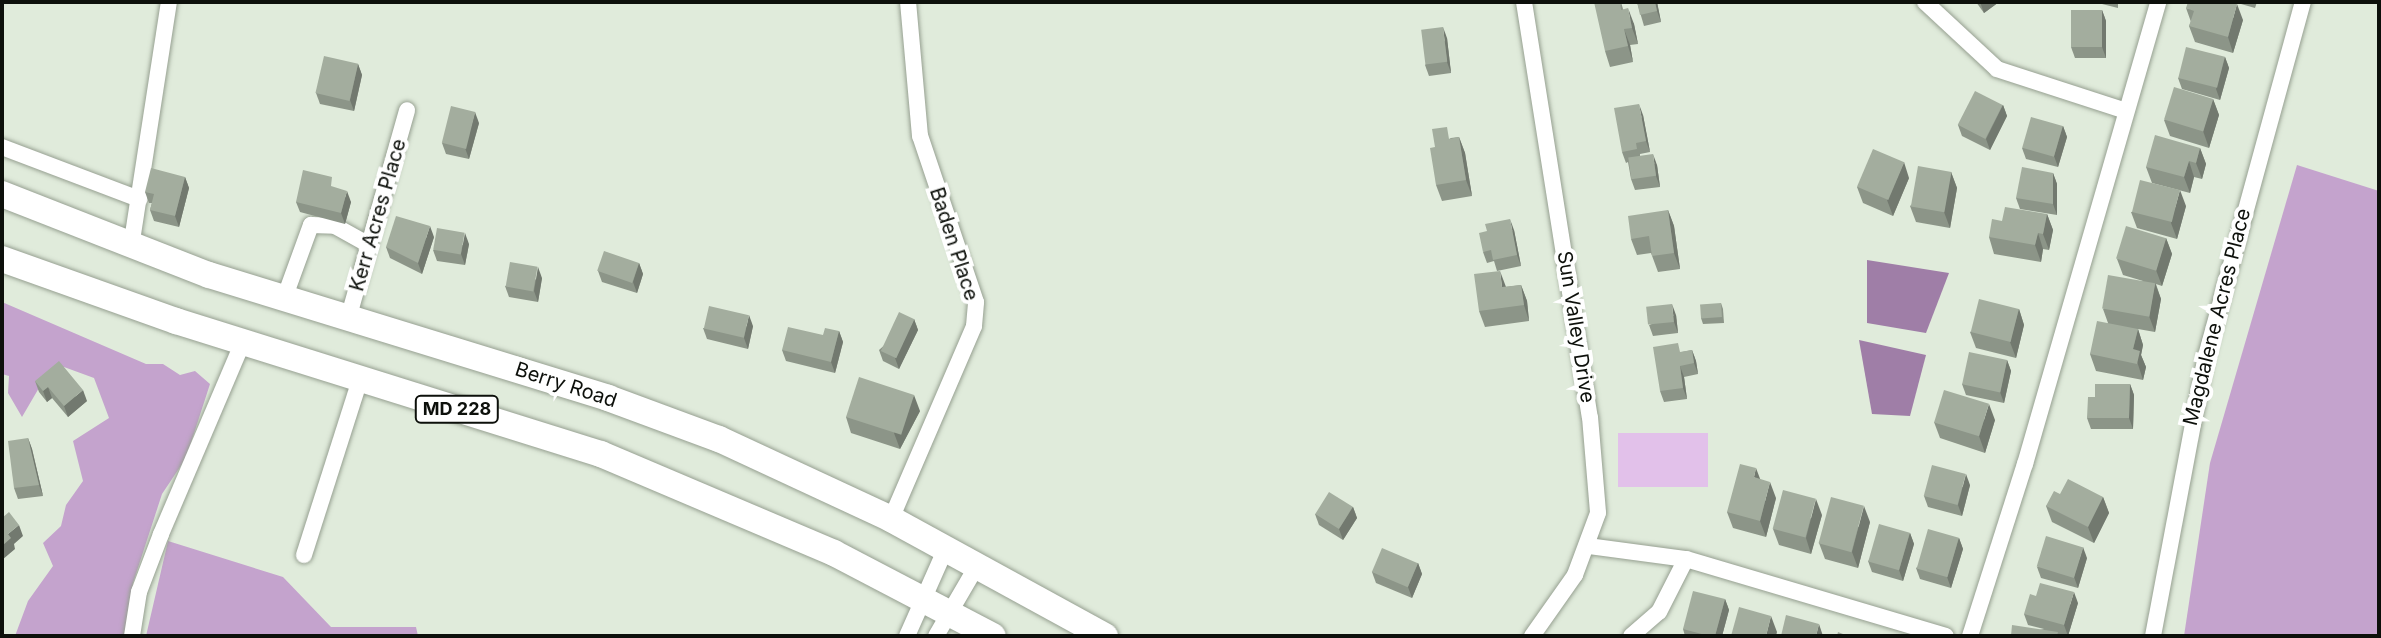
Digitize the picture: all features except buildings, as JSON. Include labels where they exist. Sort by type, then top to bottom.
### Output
[{"type":"highway","name":"Berry Road","points":[[2,194],[131,247],[284,299],[636,408],[719,439],[891,519],[1105,636]]},
{"type":"highway","name":"MD 228","points":[[2,259],[243,342],[601,454],[834,553],[993,636]]},
{"type":"street","points":[[131,247],[169,2]]},
{"type":"street","name":"Baden Place","points":[[891,519],[974,326],[976,302],[920,136],[908,2]]},
{"type":"street","name":"Sun Valley Drive","points":[[1524,2],[1590,417],[1598,513],[1588,546],[1532,636]]},
{"type":"street","points":[[1925,2],[1971,50],[1997,69],[2123,110]]},
{"type":"street","points":[[1970,636],[2025,464],[2123,110],[2158,2]]},
{"type":"street","name":"Magdalene Acres Place","points":[[2153,636],[2206,356],[2303,2]]},
{"type":"street","name":"Kerr Acres Place","points":[[348,319],[407,110]]},
{"type":"street","points":[[2,147],[139,199]]},
{"type":"street","points":[[284,299],[311,225],[335,226],[369,245]]},
{"type":"street","points":[[132,636],[139,592],[243,342]]},
{"type":"street","points":[[304,555],[360,380]]},
{"type":"street","points":[[1588,546],[1686,559],[1946,636]]},
{"type":"street","points":[[907,636],[946,548]]},
{"type":"street","points":[[1631,636],[1659,612],[1686,559]]},
{"type":"street","points":[[936,636],[978,564]]},
{"type":"shaded area","points":[[2297,165],[2379,191],[2379,636],[2184,636],[2210,463]]},
{"type":"shaded area","points":[[1867,260],[1949,273],[1926,333],[1867,323]]},
{"type":"shaded area","points":[[2,302],[146,364],[163,364],[180,375],[195,371],[210,384],[186,458],[162,494],[133,583],[126,636],[15,636],[28,601],[53,566],[43,543],[61,526],[66,505],[83,481],[73,441],[109,418],[94,378],[64,367],[43,381],[22,417],[8,393],[9,376],[2,374]]},
{"type":"shaded area","points":[[1859,340],[1926,355],[1910,416],[1872,414]]},
{"type":"shaded area","points":[[1618,433],[1708,433],[1708,487],[1618,487]]},
{"type":"shaded area","points":[[168,541],[283,577],[331,627],[416,627],[418,636],[146,636]]}]
